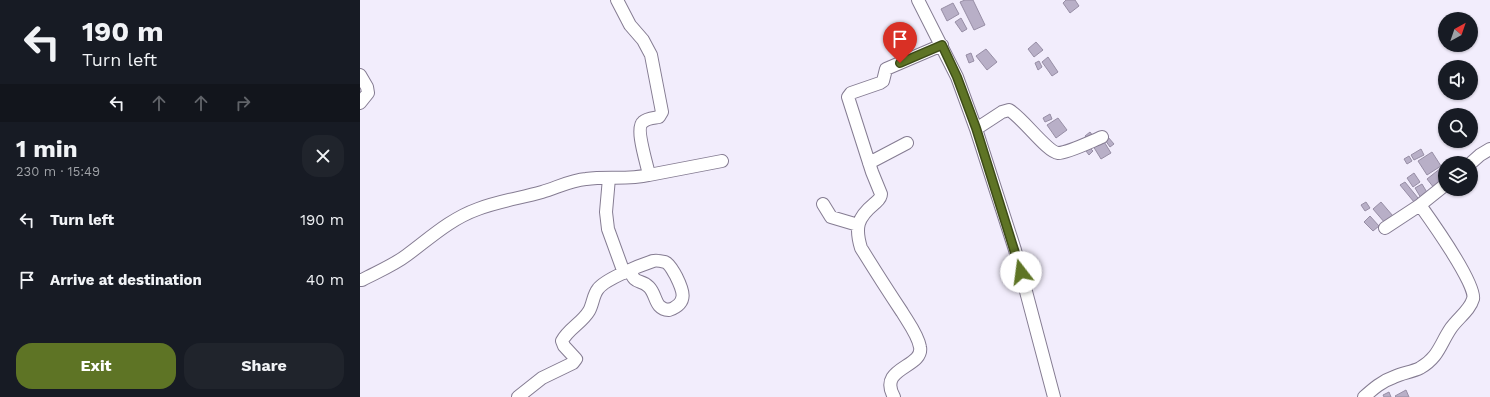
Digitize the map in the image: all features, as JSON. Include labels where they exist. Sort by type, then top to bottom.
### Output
[{"type":"street","points":[[617,0],[630,25],[643,40],[651,55],[662,112],[659,117],[644,121],[640,125],[640,136],[649,175]]},
{"type":"street","points":[[918,0],[957,77],[976,128],[1015,250],[1054,397]]},
{"type":"street","points":[[894,397],[890,386],[892,379],[895,374],[918,357],[921,349],[910,325],[861,248],[857,236],[858,226],[866,213],[881,197],[848,97],[851,93],[880,84],[883,81],[886,69],[942,45]]},
{"type":"street","points":[[360,75],[367,87],[368,93],[360,103]]},
{"type":"street","points":[[976,128],[1006,110],[1011,112],[1026,124],[1052,151],[1057,153],[1064,152],[1102,137]]},
{"type":"street","points":[[869,163],[907,143]]},
{"type":"street","points":[[1478,157],[1490,149]]},
{"type":"street","points":[[360,280],[406,256],[437,231],[458,217],[495,203],[541,192],[584,179],[638,178],[722,161]]},
{"type":"street","points":[[518,397],[542,378],[573,363],[576,359],[564,346],[562,341],[565,335],[583,319],[589,311],[597,290],[601,286],[627,272],[653,261],[660,261],[668,263],[683,290],[682,299],[678,305],[669,310],[660,307],[656,302],[650,287],[634,279],[627,272],[608,229],[606,212],[609,178]]},
{"type":"street","points":[[1385,228],[1420,205],[1438,191]]},
{"type":"street","points":[[823,204],[828,215],[831,217],[858,226]]},
{"type":"street","points":[[1364,397],[1382,382],[1412,371],[1428,362],[1440,349],[1450,329],[1474,298],[1474,292],[1455,257],[1420,205]]},
{"type":"building","points":[[965,0],[973,0],[985,25],[974,30],[960,2]]},
{"type":"building","points":[[1066,0],[1075,0],[1079,6],[1070,13],[1063,3]]},
{"type":"building","points":[[953,3],[959,14],[947,21],[941,9]]},
{"type":"building","points":[[961,18],[967,29],[962,32],[955,22]]},
{"type":"building","points":[[1036,42],[1043,50],[1034,57],[1028,49]]},
{"type":"building","points":[[986,49],[997,62],[987,70],[976,56]]},
{"type":"building","points":[[971,53],[974,61],[969,63],[966,55]]},
{"type":"building","points":[[1048,57],[1058,72],[1052,76],[1042,62]]},
{"type":"building","points":[[1039,61],[1042,67],[1038,70],[1035,63]]},
{"type":"building","points":[[1050,114],[1052,119],[1045,122],[1043,118]]},
{"type":"building","points":[[1058,118],[1067,130],[1056,138],[1047,125]]},
{"type":"building","points":[[1090,132],[1093,136],[1088,140],[1085,136]]},
{"type":"building","points":[[1108,137],[1114,144],[1110,147],[1105,140]]},
{"type":"building","points":[[1103,140],[1111,153],[1101,159],[1093,146]]},
{"type":"building","points":[[1090,148],[1093,151],[1089,155],[1086,151]]},
{"type":"building","points":[[1421,149],[1424,155],[1414,160],[1411,155]]},
{"type":"building","points":[[1432,152],[1438,161],[1438,168],[1427,175],[1418,161]]},
{"type":"building","points":[[1409,156],[1412,161],[1407,164],[1404,159]]},
{"type":"building","points":[[1438,170],[1438,185],[1434,188],[1427,179]]},
{"type":"building","points":[[1414,173],[1420,182],[1413,187],[1407,178]]},
{"type":"building","points":[[1405,182],[1418,198],[1414,202],[1400,185]]},
{"type":"building","points":[[1422,184],[1428,194],[1421,198],[1415,188]]},
{"type":"building","points":[[1366,202],[1370,208],[1365,211],[1361,205]]},
{"type":"building","points":[[1381,202],[1393,216],[1385,223],[1373,209]]},
{"type":"building","points":[[1370,216],[1379,226],[1373,231],[1364,222]]},
{"type":"building","points":[[1406,390],[1409,397],[1395,396]]},
{"type":"building","points":[[1389,392],[1391,397],[1384,397],[1383,395]]},
{"type":"route","points":[[900,63],[942,45],[957,77],[976,128],[1021,272]]}]
